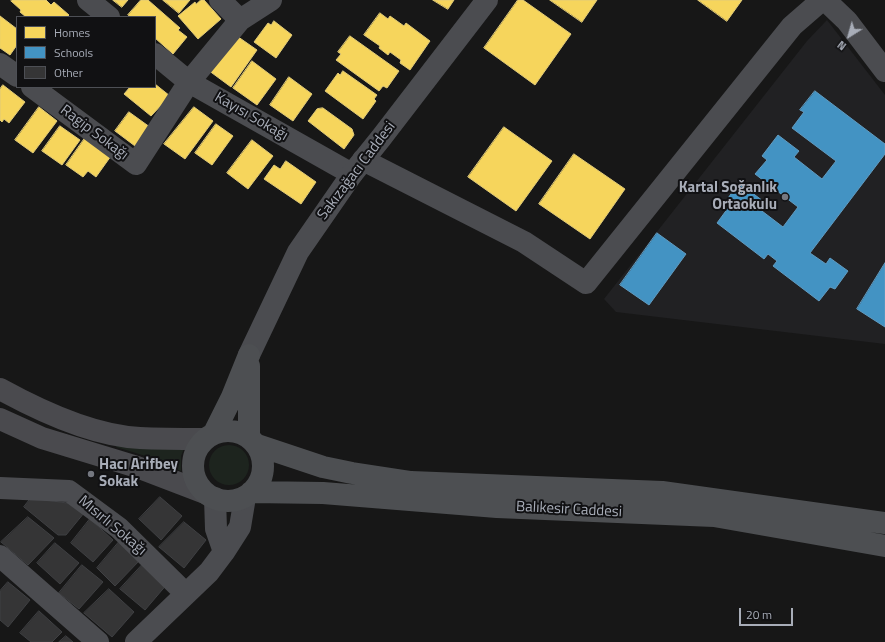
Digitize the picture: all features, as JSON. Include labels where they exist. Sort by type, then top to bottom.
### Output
[{"type":"main road","points":[[210,495],[198,484],[193,472],[193,460],[197,449],[209,436],[232,397],[249,355]]},
{"type":"main road","points":[[0,420],[42,438],[138,468],[226,501],[237,500],[256,488],[261,478],[263,467],[262,456],[253,441],[248,373],[249,355]]},
{"type":"main road","points":[[0,388],[40,410],[70,422],[106,433],[139,438],[209,436],[226,430],[238,432],[253,441]]},
{"type":"main road","name":"Balıkesir Caddesi","points":[[253,441],[323,467],[411,482],[662,492],[885,523]]},
{"type":"main road","name":"Balıkesir Caddesi","points":[[248,494],[323,493],[497,507],[714,516],[885,546]]},
{"type":"street","points":[[88,0],[108,16]]},
{"type":"street","points":[[220,0],[240,20]]},
{"type":"street","points":[[189,82],[240,20],[271,0]]},
{"type":"street","name":"Sakızağacı Caddesi","points":[[249,355],[298,252],[357,167],[487,0]]},
{"type":"street","points":[[823,0],[847,22],[885,71]]},
{"type":"street","name":"Kayısı Sokağı","points":[[156,55],[189,82],[357,167],[524,242],[586,283],[792,26],[823,0]]},
{"type":"street","points":[[0,64],[16,75]]},
{"type":"street","name":"Ragip Sokağı","points":[[33,88],[136,164],[189,82]]},
{"type":"street","name":"Mısırlı Sokağı","points":[[0,488],[69,491],[119,528],[186,594]]},
{"type":"street","points":[[136,642],[209,572],[240,527],[248,494]]},
{"type":"street","points":[[210,495],[216,529],[224,552]]},
{"type":"street","points":[[0,556],[98,642]]},
{"type":"shaded area","name":"Kartal Soğanlık Ortaokulu","points":[[827,20],[885,95],[885,344],[616,312],[604,299],[807,41]]},
{"type":"shaded area","points":[[117,444],[185,446],[181,456],[181,471],[149,457],[116,447]]},
{"type":"shaded area","points":[[229,445],[243,451],[249,465],[243,479],[229,485],[215,479],[209,465],[215,451]]},
{"type":"building: Homes","points":[[46,0],[51,5],[54,2],[69,15],[25,16],[20,12],[21,10],[11,1]]},
{"type":"building: Homes","points":[[113,0],[128,0],[122,7]]},
{"type":"building: Homes","points":[[141,0],[148,0],[180,28],[178,30],[187,37],[173,54],[156,39],[156,16],[128,15]]},
{"type":"building: Homes","points":[[163,0],[190,0],[179,13]]},
{"type":"building: Homes","points":[[201,0],[204,0],[221,19],[198,39],[178,16],[195,2],[196,4]]},
{"type":"building: Homes","points":[[433,0],[454,0],[448,9]]},
{"type":"building: Homes","points":[[518,0],[523,0],[571,34],[535,85],[484,48]]},
{"type":"building: Homes","points":[[550,0],[597,0],[582,22]]},
{"type":"building: Homes","points":[[698,0],[742,0],[727,21]]},
{"type":"building: Homes","points":[[380,13],[388,19],[390,16],[404,26],[406,23],[430,41],[410,70],[400,63],[401,60],[390,52],[388,55],[379,48],[380,46],[364,35]]},
{"type":"building: Homes","points":[[0,16],[16,28],[16,46],[10,55],[0,48]]},
{"type":"building: Homes","points":[[274,21],[292,35],[276,58],[254,42],[268,23],[271,25]]},
{"type":"building: Homes","points":[[234,34],[257,50],[231,87],[208,70]]},
{"type":"building: Homes","points":[[350,36],[399,71],[387,88],[383,86],[379,91],[336,60],[341,54],[338,52]]},
{"type":"building: Homes","points":[[252,61],[276,79],[257,105],[233,88]]},
{"type":"building: Homes","points":[[343,71],[377,95],[374,99],[376,101],[363,119],[325,91],[338,73],[340,75]]},
{"type":"building: Homes","points":[[289,77],[312,94],[293,121],[270,105]]},
{"type":"building: Homes","points":[[3,85],[25,102],[9,123],[4,119],[2,122],[0,120],[0,89]]},
{"type":"building: Homes","points":[[156,85],[170,96],[151,116],[124,94],[129,88],[156,88]]},
{"type":"building: Homes","points":[[39,107],[57,121],[33,153],[15,140]]},
{"type":"building: Homes","points":[[194,107],[213,121],[185,159],[164,144]]},
{"type":"building: Homes","points":[[323,108],[352,129],[354,135],[344,149],[308,121],[317,109]]},
{"type":"building: Homes","points":[[129,112],[154,130],[139,149],[115,131]]},
{"type":"building: Homes","points":[[216,124],[233,136],[212,165],[195,153]]},
{"type":"building: Homes","points":[[60,126],[80,140],[62,165],[42,151]]},
{"type":"building: Homes","points":[[504,127],[552,161],[516,211],[468,177]]},
{"type":"building: Homes","points":[[85,138],[111,156],[96,177],[88,171],[83,177],[66,165]]},
{"type":"building: Homes","points":[[252,140],[273,156],[248,189],[227,173]]},
{"type":"building: Homes","points":[[574,154],[625,189],[590,239],[539,204]]},
{"type":"building: Homes","points":[[286,161],[316,182],[301,204],[264,179],[274,165],[280,169]]},
{"type":"building: Schools","points":[[815,91],[885,144],[885,154],[810,253],[826,264],[830,258],[848,271],[835,289],[830,287],[819,301],[773,266],[777,261],[768,254],[764,259],[717,223],[728,208],[723,205],[739,183],[763,201],[758,208],[783,227],[798,207],[755,174],[767,160],[762,156],[778,135],[799,151],[794,157],[822,179],[836,161],[792,128],[804,112],[800,110]]},
{"type":"building: Schools","points":[[657,233],[686,254],[649,305],[620,285]]},
{"type":"building: Schools","points":[[885,263],[885,327],[857,309]]},
{"type":"building: Other","points":[[160,497],[182,516],[161,540],[139,519]]},
{"type":"building: Other","points":[[31,498],[74,504],[84,513],[66,535],[58,535],[24,507]]},
{"type":"building: Other","points":[[28,517],[54,538],[28,565],[1,542]]},
{"type":"building: Other","points":[[90,519],[113,540],[93,562],[71,543]]},
{"type":"building: Other","points":[[184,522],[206,540],[184,568],[159,547]]},
{"type":"building: Other","points":[[119,542],[140,560],[115,586],[97,568]]},
{"type":"building: Other","points":[[55,543],[79,563],[60,584],[37,563]]},
{"type":"building: Other","points":[[143,564],[168,583],[145,610],[120,589]]},
{"type":"building: Other","points":[[82,565],[103,582],[79,609],[59,593]]},
{"type":"building: Other","points":[[8,582],[30,600],[8,627],[0,620],[0,591]]},
{"type":"building: Other","points":[[109,589],[134,612],[112,637],[84,613]]},
{"type":"building: Other","points":[[39,611],[62,632],[52,642],[31,642],[20,633]]},
{"type":"building: Other","points":[[66,636],[73,642],[59,642]]},
{"type":"place","name":"Kartal Soğanlık Ortaokulu","points":[[785,197]]},
{"type":"place","name":"Hacı Ari̇fbey Sokak","points":[[91,474]]}]
